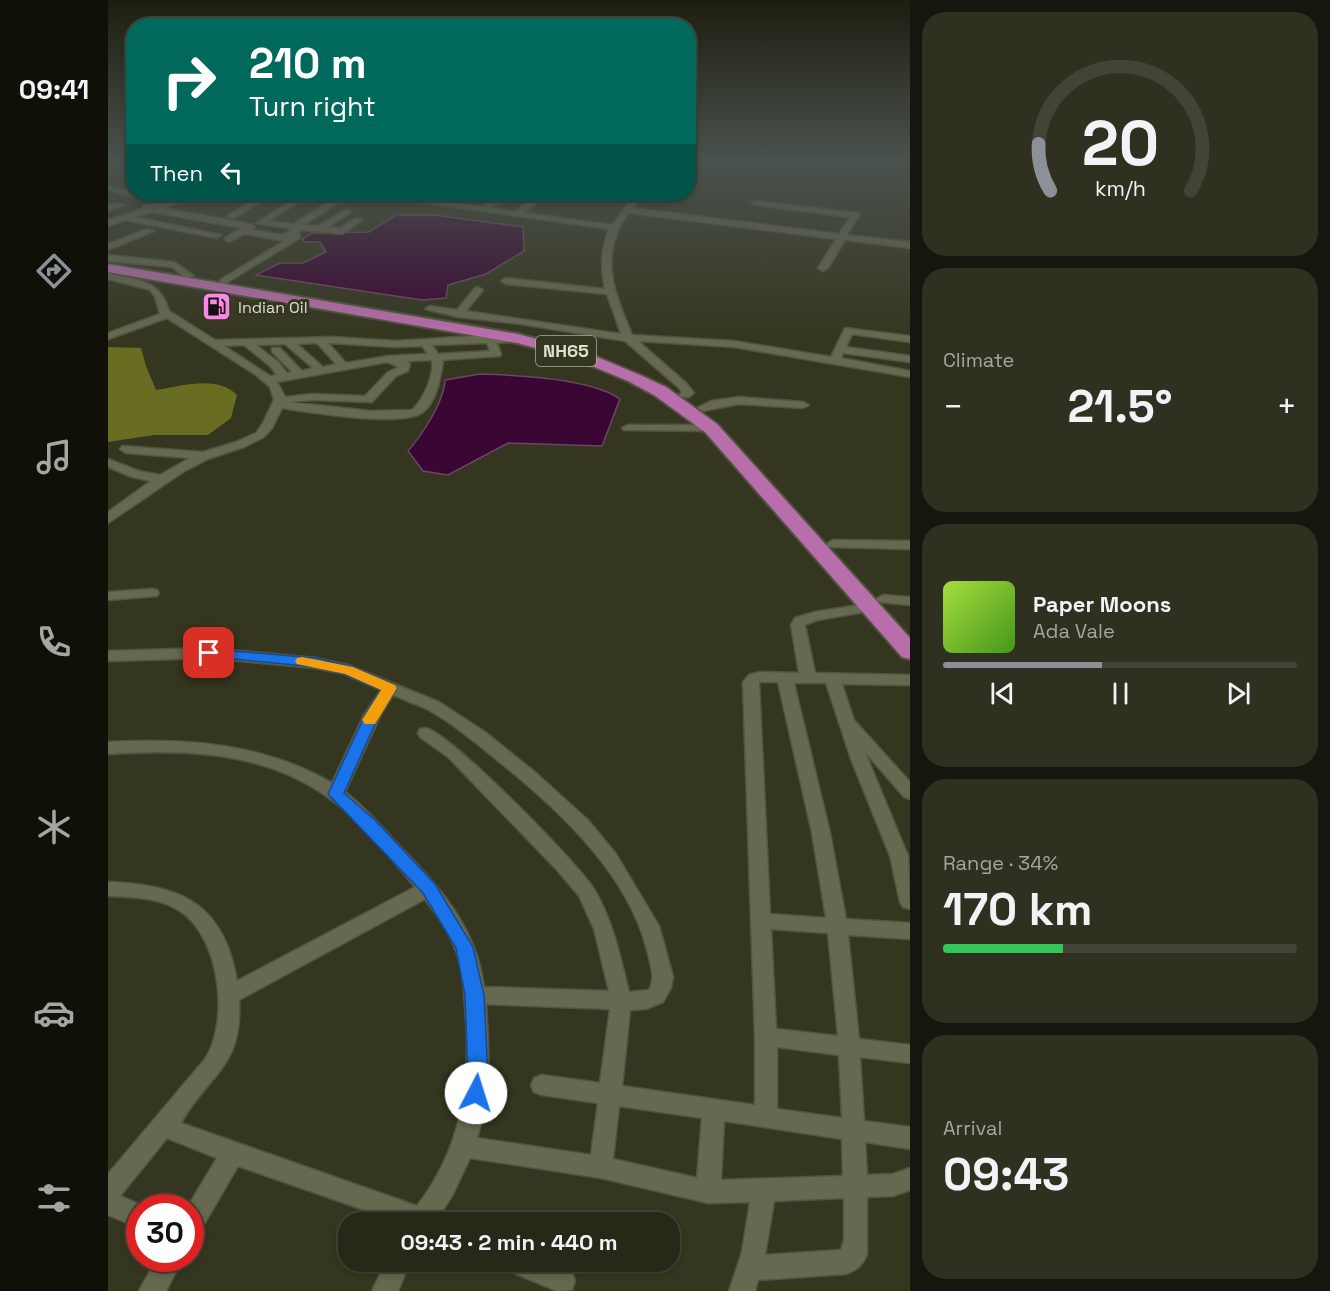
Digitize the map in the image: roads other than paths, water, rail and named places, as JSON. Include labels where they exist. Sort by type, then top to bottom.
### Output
[{"type":"highway","name":"NH65","points":[[108,261],[492,327],[552,341],[620,363],[685,395],[727,427],[833,544],[910,652]]},
{"type":"highway","name":"NH65","points":[[108,268],[518,339],[579,354],[634,378],[660,391],[711,428],[877,603],[910,630]]},
{"type":"street","points":[[130,218],[217,235]]},
{"type":"street","points":[[207,218],[251,226],[229,239]]},
{"type":"street","points":[[268,218],[260,223],[342,231],[359,220]]},
{"type":"street","points":[[307,218],[307,228]]},
{"type":"street","points":[[243,231],[284,238],[330,218]]},
{"type":"street","points":[[546,218],[612,227]]},
{"type":"street","points":[[550,219],[562,218]]},
{"type":"street","points":[[619,218],[612,227],[605,253],[611,292],[628,338],[682,385],[688,393],[685,395]]},
{"type":"street","points":[[692,218],[910,245]]},
{"type":"street","points":[[823,268],[852,218]]},
{"type":"street","points":[[223,282],[307,228]]},
{"type":"street","points":[[108,247],[150,231]]},
{"type":"street","points":[[242,242],[257,234]]},
{"type":"street","points":[[257,244],[271,236]]},
{"type":"street","points":[[108,276],[149,285],[156,291],[165,312],[269,380],[278,402],[276,412],[261,435],[205,456],[161,479],[108,519]]},
{"type":"street","points":[[506,281],[611,292]]},
{"type":"street","points":[[458,314],[478,290]]},
{"type":"street","points":[[430,309],[628,338],[677,339],[910,374]]},
{"type":"street","points":[[108,324],[165,312]]},
{"type":"street","points":[[108,336],[165,312]]},
{"type":"street","points":[[834,361],[849,330],[910,339]]},
{"type":"street","points":[[552,341],[551,336],[557,332],[579,332]]},
{"type":"street","points":[[213,343],[248,344],[319,340],[396,344],[490,338],[518,339]]},
{"type":"street","points":[[269,380],[388,359],[496,354],[490,338]]},
{"type":"street","points":[[319,340],[342,364],[341,367]]},
{"type":"street","points":[[288,342],[321,370]]},
{"type":"street","points":[[278,402],[383,415],[411,414],[420,409],[427,399],[438,362],[425,342]]},
{"type":"street","points":[[248,344],[274,364],[284,377]]},
{"type":"street","points":[[840,349],[910,359]]},
{"type":"street","points":[[276,350],[299,375]]},
{"type":"street","points":[[278,402],[312,397],[368,400],[392,374],[404,369],[405,364],[388,359]]},
{"type":"street","points":[[703,408],[724,400],[803,405]]},
{"type":"street","points":[[628,428],[711,428]]},
{"type":"street","points":[[126,449],[205,456]]},
{"type":"street","points":[[108,463],[136,474],[161,479]]},
{"type":"street","points":[[833,544],[910,545]]},
{"type":"street","points":[[108,596],[152,594]]},
{"type":"street","points":[[808,678],[798,625],[800,621],[877,603],[910,602]]},
{"type":"street","points":[[108,656],[209,653],[271,657],[348,670],[433,706],[479,736],[530,777],[582,825],[610,859],[652,932],[663,977],[661,988],[656,996],[646,1000],[621,1000],[475,995]]},
{"type":"street","points":[[766,1117],[766,1036],[752,682],[754,678],[760,677],[910,680]]},
{"type":"street","points":[[764,1191],[754,1252],[746,1280],[846,1262],[855,1254],[855,1130],[850,1046],[837,925],[822,837],[785,678]]},
{"type":"street","points":[[832,678],[859,759],[899,856],[910,902]]},
{"type":"street","points":[[336,794],[373,713],[390,688]]},
{"type":"street","points":[[846,718],[910,793]]},
{"type":"street","points":[[426,733],[454,753],[564,865],[585,892],[604,929],[621,1000],[601,1167]]},
{"type":"street","points":[[108,748],[146,745],[200,748],[245,754],[287,768],[336,794],[369,824],[429,888],[464,947],[475,995],[478,1077],[473,1108],[462,1146],[430,1212]]},
{"type":"street","points":[[229,995],[429,888]]},
{"type":"street","points":[[108,889],[140,890],[172,900],[194,912],[216,944],[229,995],[224,1046],[205,1074],[108,1192]]},
{"type":"street","points":[[761,921],[910,931]]},
{"type":"street","points":[[766,1036],[910,1054]]},
{"type":"street","points":[[542,1085],[910,1138]]},
{"type":"street","points":[[708,1192],[714,1110]]},
{"type":"street","points":[[172,1115],[169,1123],[171,1129],[399,1212]]},
{"type":"street","points":[[462,1146],[601,1167],[708,1192],[893,1185],[910,1179]]},
{"type":"street","points":[[204,1202],[233,1153]]},
{"type":"street","points":[[108,1203],[126,1210]]},
{"type":"street","points":[[152,1291],[163,1272]]},
{"type":"street","points":[[385,1291],[394,1272]]},
{"type":"street","points":[[542,1272],[563,1281]]},
{"type":"place","name":"Indian Oil","points":[[217,307]]}]
